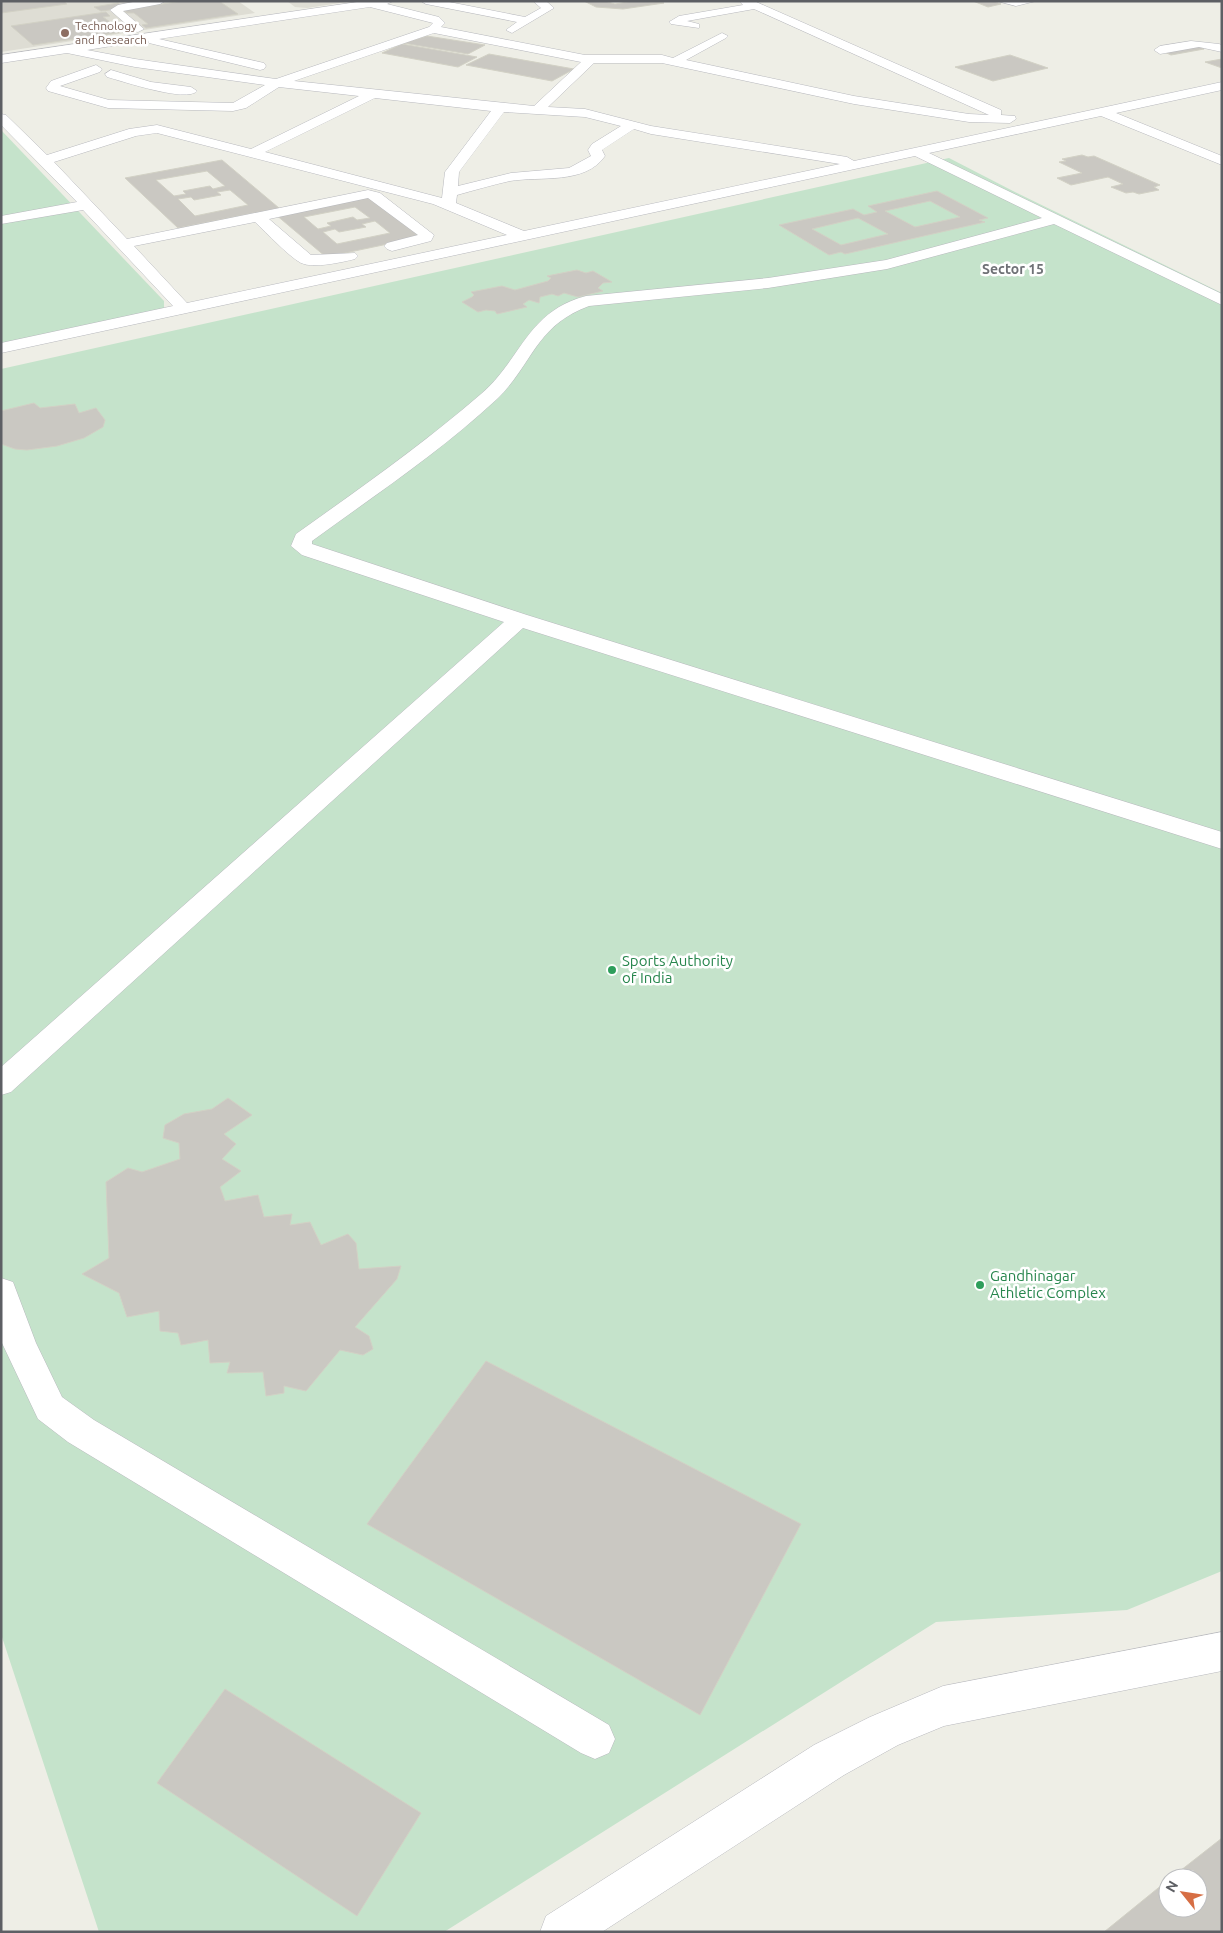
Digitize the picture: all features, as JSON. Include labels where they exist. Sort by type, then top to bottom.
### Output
[{"type":"street","points":[[160,1],[122,7],[116,10],[140,34],[276,74],[373,94],[500,108],[585,113],[630,126],[863,163]]},
{"type":"street","points":[[1,60],[40,48],[388,1]]},
{"type":"street","points":[[426,1],[527,21]]},
{"type":"street","points":[[1002,1],[1016,3],[1031,1]]},
{"type":"street","points":[[40,48],[67,49],[156,67],[298,75],[433,29],[439,23],[435,19],[371,4]]},
{"type":"street","points":[[695,26],[675,22],[679,19],[749,4],[1030,128]]},
{"type":"street","points":[[267,6],[281,16]]},
{"type":"street","points":[[494,40],[527,21],[542,6]]},
{"type":"street","points":[[527,7],[542,6]]},
{"type":"street","points":[[67,49],[226,17]]},
{"type":"street","points":[[433,29],[567,54],[587,53],[676,61],[834,97],[969,118],[1010,118]]},
{"type":"street","points":[[676,61],[722,36]]},
{"type":"street","points":[[1160,50],[1200,44],[1213,45],[1222,49]]},
{"type":"street","points":[[673,47],[696,50]]},
{"type":"street","points":[[40,48],[96,69],[150,86],[202,92]]},
{"type":"street","points":[[537,110],[588,62],[587,53]]},
{"type":"street","points":[[96,69],[55,84],[52,88],[98,102],[118,105],[225,108],[242,105],[255,97],[276,74]]},
{"type":"street","points":[[1,348],[1222,86]]},
{"type":"street","points":[[228,94],[255,97]]},
{"type":"street","points":[[253,153],[373,94]]},
{"type":"street","points":[[450,198],[452,172],[500,108]]},
{"type":"street","points":[[1103,112],[1222,161]]},
{"type":"street","points":[[1,118],[45,160],[184,308]]},
{"type":"street","points":[[450,198],[511,177],[572,172],[596,158],[598,156],[594,150],[630,126]]},
{"type":"street","points":[[45,160],[147,129],[167,131],[253,153],[450,198],[523,236]]},
{"type":"street","points":[[917,152],[1222,300]]},
{"type":"street","points":[[123,244],[258,216],[368,194],[375,196],[427,235],[426,238],[420,240],[327,260],[307,260],[258,216]]},
{"type":"street","points":[[1,220],[86,205]]},
{"type":"street","points":[[1055,219],[887,264],[768,283],[605,298],[566,307],[553,315],[534,336],[498,387],[431,446],[303,538],[301,546],[309,551],[520,620],[1222,842]]},
{"type":"street","points":[[1,1084],[520,620]]},
{"type":"street","points":[[1,1292],[19,1343],[50,1408],[81,1431],[595,1739]]},
{"type":"street","points":[[562,1932],[829,1760],[884,1731],[943,1706],[1222,1651]]},
{"type":"shaded area","name":"Technology and Research","points":[[1,1],[238,1],[255,13],[1,52]]},
{"type":"shaded area","points":[[287,1],[353,1],[307,8],[295,7]]},
{"type":"green space","points":[[1,130],[164,301],[164,315],[1,350]]},
{"type":"green space","name":"Sports Authority of India","points":[[949,158],[1222,293],[1222,1571],[1127,1610],[936,1622],[444,1932],[99,1932],[1,1634],[1,369]]},
{"type":"building","points":[[1,1],[64,1],[67,4],[1,13]]},
{"type":"building","points":[[183,1],[219,1],[238,14],[146,28],[142,25],[148,24],[134,13],[127,13],[123,10]]},
{"type":"building","points":[[584,1],[604,1],[615,4],[634,1],[664,3],[623,9],[596,7]]},
{"type":"building","points":[[973,1],[993,1],[1001,4],[988,7]]},
{"type":"building","points":[[118,3],[125,8],[101,11],[94,7]]},
{"type":"building","points":[[106,12],[110,16],[103,17],[117,27],[124,27],[129,31],[33,45],[11,26]]},
{"type":"building","points":[[427,36],[485,45],[468,54],[403,43]]},
{"type":"building","points":[[402,44],[477,57],[458,67],[382,53]]},
{"type":"building","points":[[1195,45],[1204,49],[1171,55],[1162,51]]},
{"type":"building","points":[[489,54],[574,69],[552,81],[466,65]]},
{"type":"building","points":[[1010,55],[1048,68],[993,81],[955,67]]},
{"type":"building","points":[[1222,59],[1222,68],[1205,62]]},
{"type":"building","points":[[1082,155],[1094,156],[1160,185],[1154,187],[1159,190],[1139,194],[1133,192],[1126,193],[1111,187],[1123,184],[1108,177],[1071,185],[1057,178],[1082,173],[1059,162],[1066,161],[1062,159]]},
{"type":"building","points":[[222,160],[279,208],[178,228],[125,178]],"holes":[[[207,171],[225,186],[213,189],[210,186],[183,191],[186,194],[174,196],[156,180]],[[230,190],[248,205],[195,216],[178,199],[191,197],[194,200],[221,195],[217,192]]]},
{"type":"building","points":[[937,191],[988,218],[979,220],[985,222],[845,254],[841,252],[829,255],[779,225],[853,209],[864,215],[877,212],[868,206]],"holes":[[[930,201],[960,217],[915,227],[885,211]],[[858,218],[888,234],[841,245],[812,229]]]},
{"type":"building","points":[[366,196],[421,237],[326,257],[275,214]],"holes":[[[355,207],[370,218],[357,220],[353,217],[327,223],[331,226],[318,229],[304,217]],[[375,221],[390,233],[337,244],[323,232],[335,229],[339,232],[366,227],[362,224]]]},
{"type":"building","points":[[577,270],[586,273],[593,271],[612,282],[603,283],[598,288],[603,291],[578,297],[564,293],[558,296],[552,294],[540,297],[539,303],[529,300],[523,304],[527,307],[497,314],[495,311],[486,310],[478,312],[462,302],[474,295],[471,292],[502,286],[515,290],[548,281],[551,278],[547,276]]},
{"type":"building","points":[[34,403],[40,408],[75,404],[79,413],[96,408],[105,420],[103,427],[84,438],[57,446],[27,450],[15,449],[1,444],[1,411]]},
{"type":"building","points":[[228,1098],[252,1115],[224,1134],[236,1144],[222,1159],[241,1171],[220,1187],[225,1201],[258,1195],[264,1217],[292,1214],[290,1225],[310,1222],[321,1245],[348,1234],[356,1243],[359,1269],[401,1266],[397,1279],[355,1327],[369,1336],[373,1349],[363,1355],[340,1350],[306,1391],[284,1386],[284,1393],[266,1396],[263,1372],[227,1373],[230,1362],[210,1363],[208,1340],[181,1345],[178,1333],[160,1331],[159,1311],[127,1317],[119,1293],[82,1274],[109,1258],[106,1182],[128,1168],[142,1172],[180,1159],[179,1143],[163,1138],[165,1125],[184,1114],[212,1109]]},
{"type":"building","points":[[486,1361],[801,1524],[700,1715],[367,1524]]},
{"type":"building","points":[[225,1689],[421,1813],[357,1916],[157,1783]]},
{"type":"building","points":[[1222,1838],[1222,1932],[1104,1932],[1158,1888],[1158,1918],[1208,1918],[1208,1868],[1184,1868]]},
{"type":"place","name":"Technology and Research","points":[[65,33]]},
{"type":"place","name":"Sports Authority of India","points":[[612,970]]},
{"type":"place","name":"Gandhinagar Athletic Complex","points":[[980,1285]]},
{"type":"district","name":"Sector 15","points":[[1013,269]]}]
